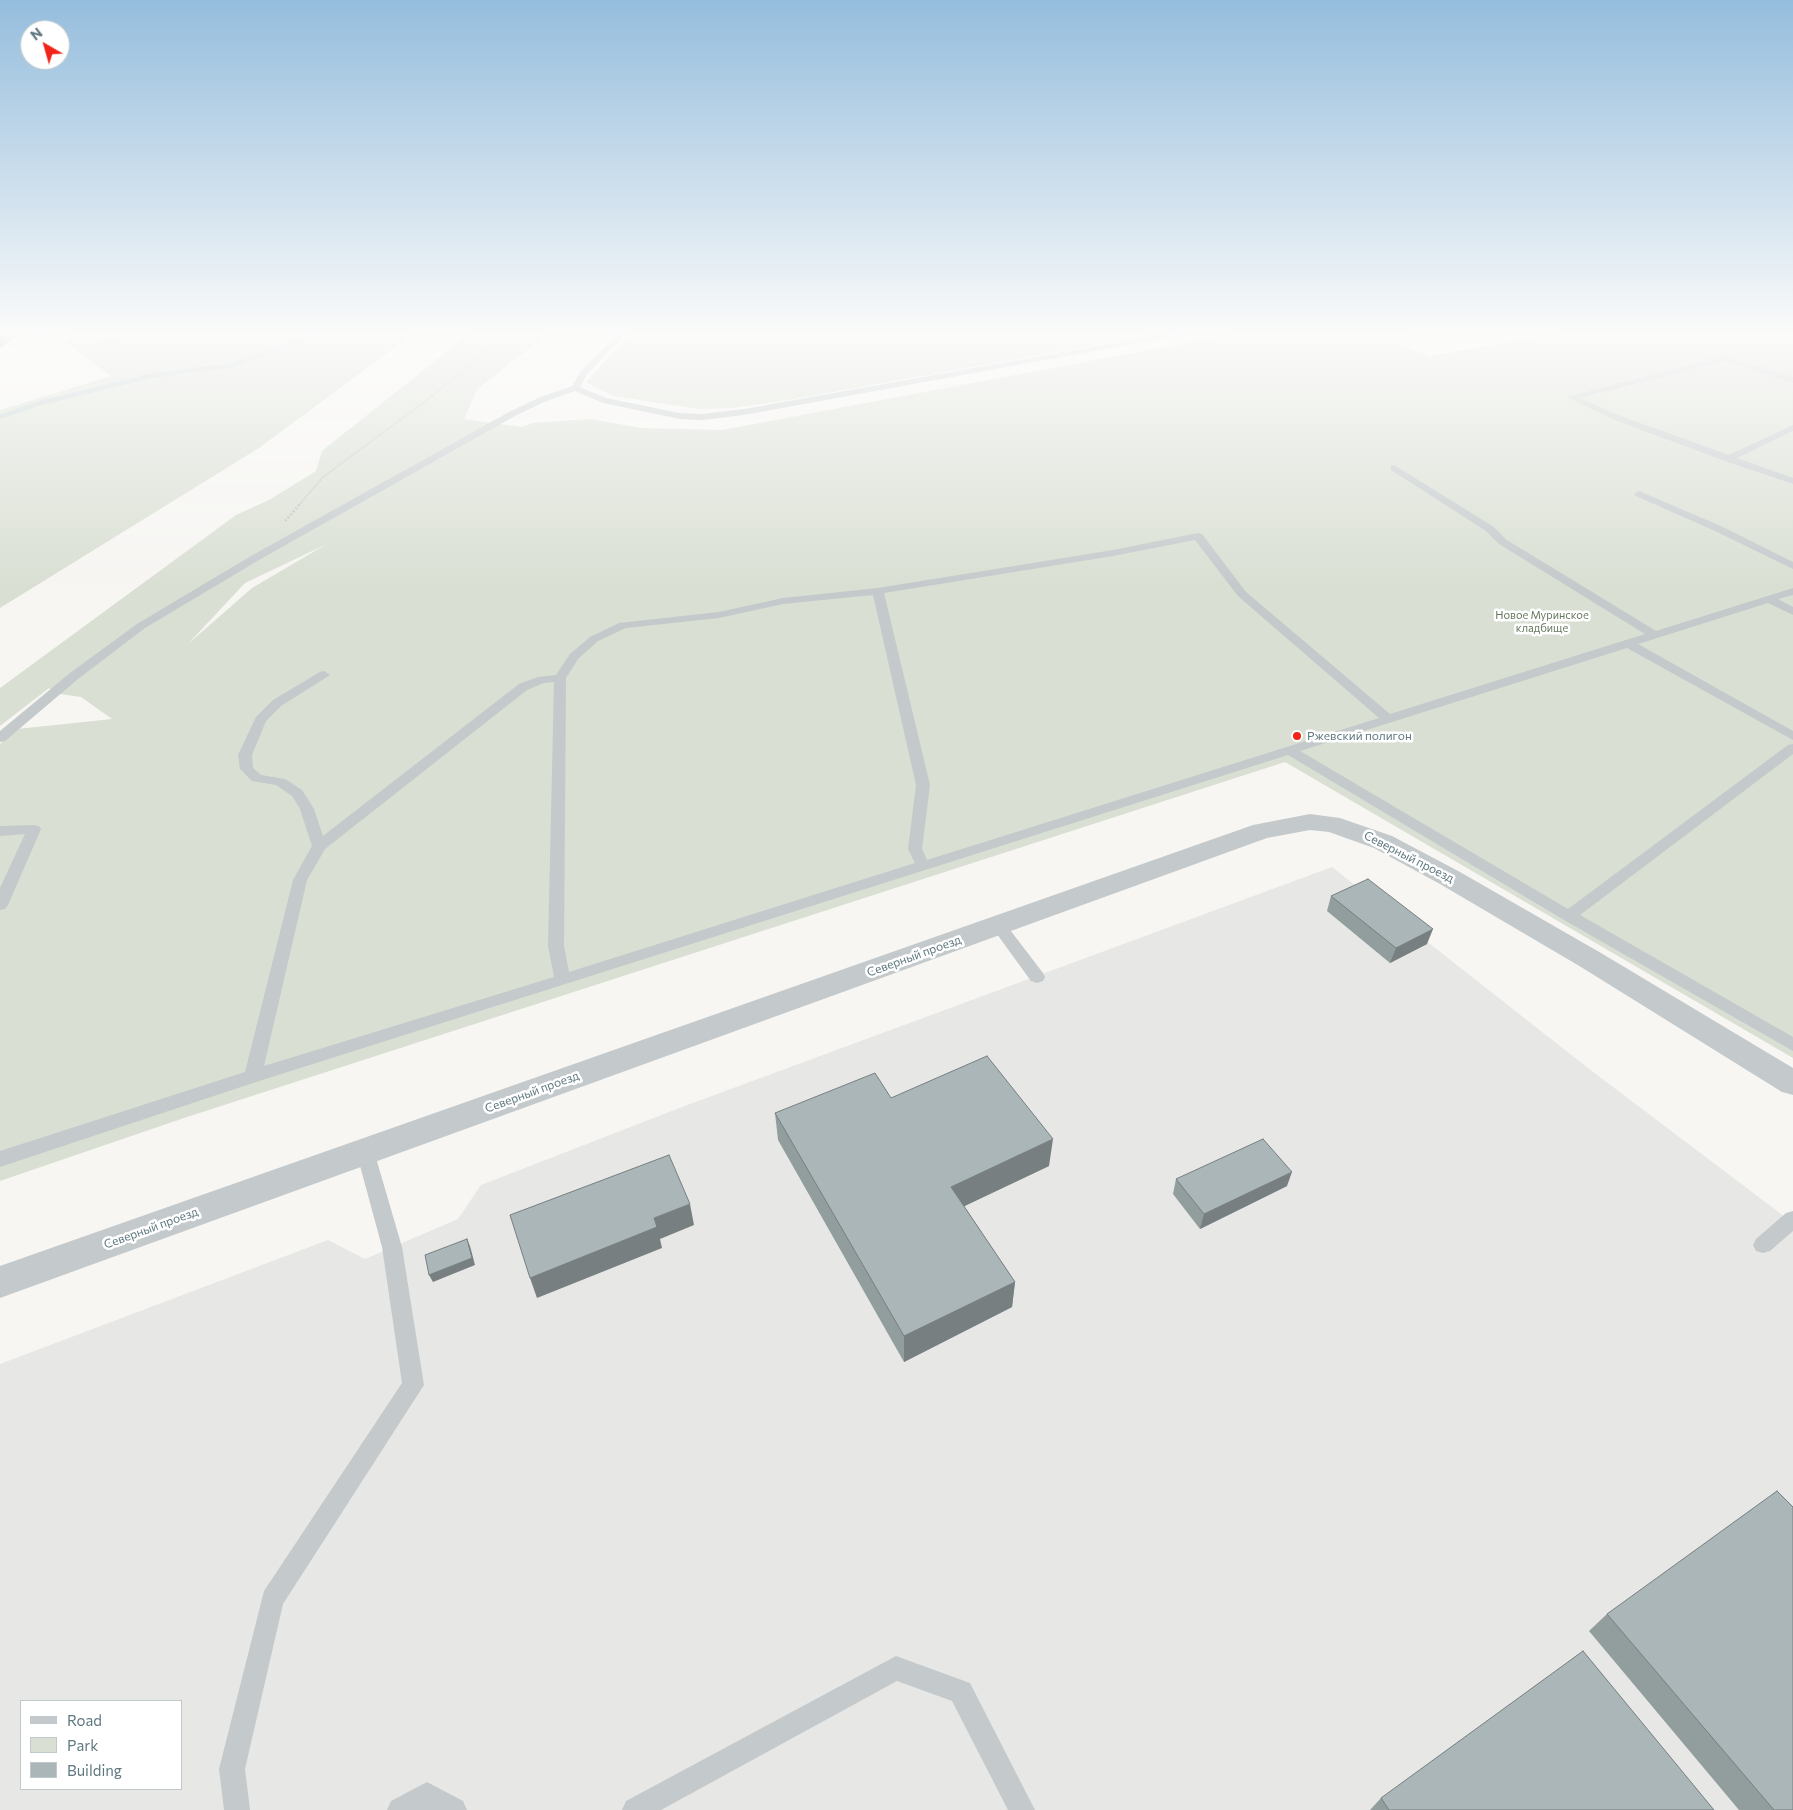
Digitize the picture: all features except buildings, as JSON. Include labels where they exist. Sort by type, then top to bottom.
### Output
[{"type":"street","name":"Северный проезд","points":[[0,1282],[1262,831],[1310,822],[1330,824],[1383,842],[1450,878],[1591,960],[1793,1083]]},
{"type":"lane","points":[[0,738],[74,676],[141,626],[254,558],[506,417]]},
{"type":"lane","points":[[1616,417],[1793,481]]},
{"type":"lane","points":[[1728,458],[1793,428]]},
{"type":"lane","points":[[1394,468],[1490,529],[1503,542],[1655,636]]},
{"type":"lane","points":[[1639,494],[1718,529],[1793,566]]},
{"type":"lane","points":[[563,980],[556,946],[560,678],[574,657],[594,639],[623,625],[719,615],[783,601],[878,590],[1113,554],[1198,536],[1242,594],[1388,719]]},
{"type":"lane","points":[[878,590],[923,785],[915,849],[923,865]]},
{"type":"lane","points":[[0,1159],[254,1076],[1793,591]]},
{"type":"lane","points":[[1769,599],[1793,612]]},
{"type":"lane","points":[[1629,644],[1793,736]]},
{"type":"lane","points":[[319,846],[308,809],[297,793],[280,782],[257,778],[247,769],[245,755],[260,720],[277,703],[324,674]]},
{"type":"lane","points":[[254,1076],[300,880],[319,846],[523,687],[542,680],[560,678]]},
{"type":"lane","points":[[1569,916],[1793,748]]},
{"type":"lane","points":[[1290,751],[1569,916],[1793,1045]]},
{"type":"lane","points":[[0,831],[34,829],[0,905]]},
{"type":"lane","points":[[999,926],[1037,977]]},
{"type":"lane","points":[[237,1810],[232,1769],[272,1599],[413,1385],[392,1247],[365,1151]]},
{"type":"lane","points":[[1763,1245],[1793,1219]]},
{"type":"lane","points":[[635,1810],[896,1668],[961,1692],[1022,1810]]},
{"type":"lane","points":[[400,1810],[427,1795],[454,1810]]},
{"type":"path","points":[[283,523],[323,477],[403,417]]},
{"type":"shaded area","points":[[1332,867],[1588,1068],[1793,1223],[1793,1810],[0,1810],[0,1364],[328,1240],[365,1259],[458,1219],[481,1185],[682,1107]]},
{"type":"green space","points":[[0,417],[300,417],[259,448],[0,608]]},
{"type":"green space","name":"Новое Муринское кладбище","points":[[364,417],[465,417],[464,419],[522,427],[532,423],[590,419],[641,428],[722,430],[789,417],[1793,417],[1793,1058],[1285,762],[184,1118],[0,1181],[0,744],[17,729],[112,719],[81,697],[53,693],[49,688],[0,726],[0,688],[236,515],[269,500],[316,471],[322,451]],"holes":[[[325,545],[252,588],[188,644],[245,583]]]},
{"type":"place","name":"Ржевский полигон","points":[[1297,736]]}]
